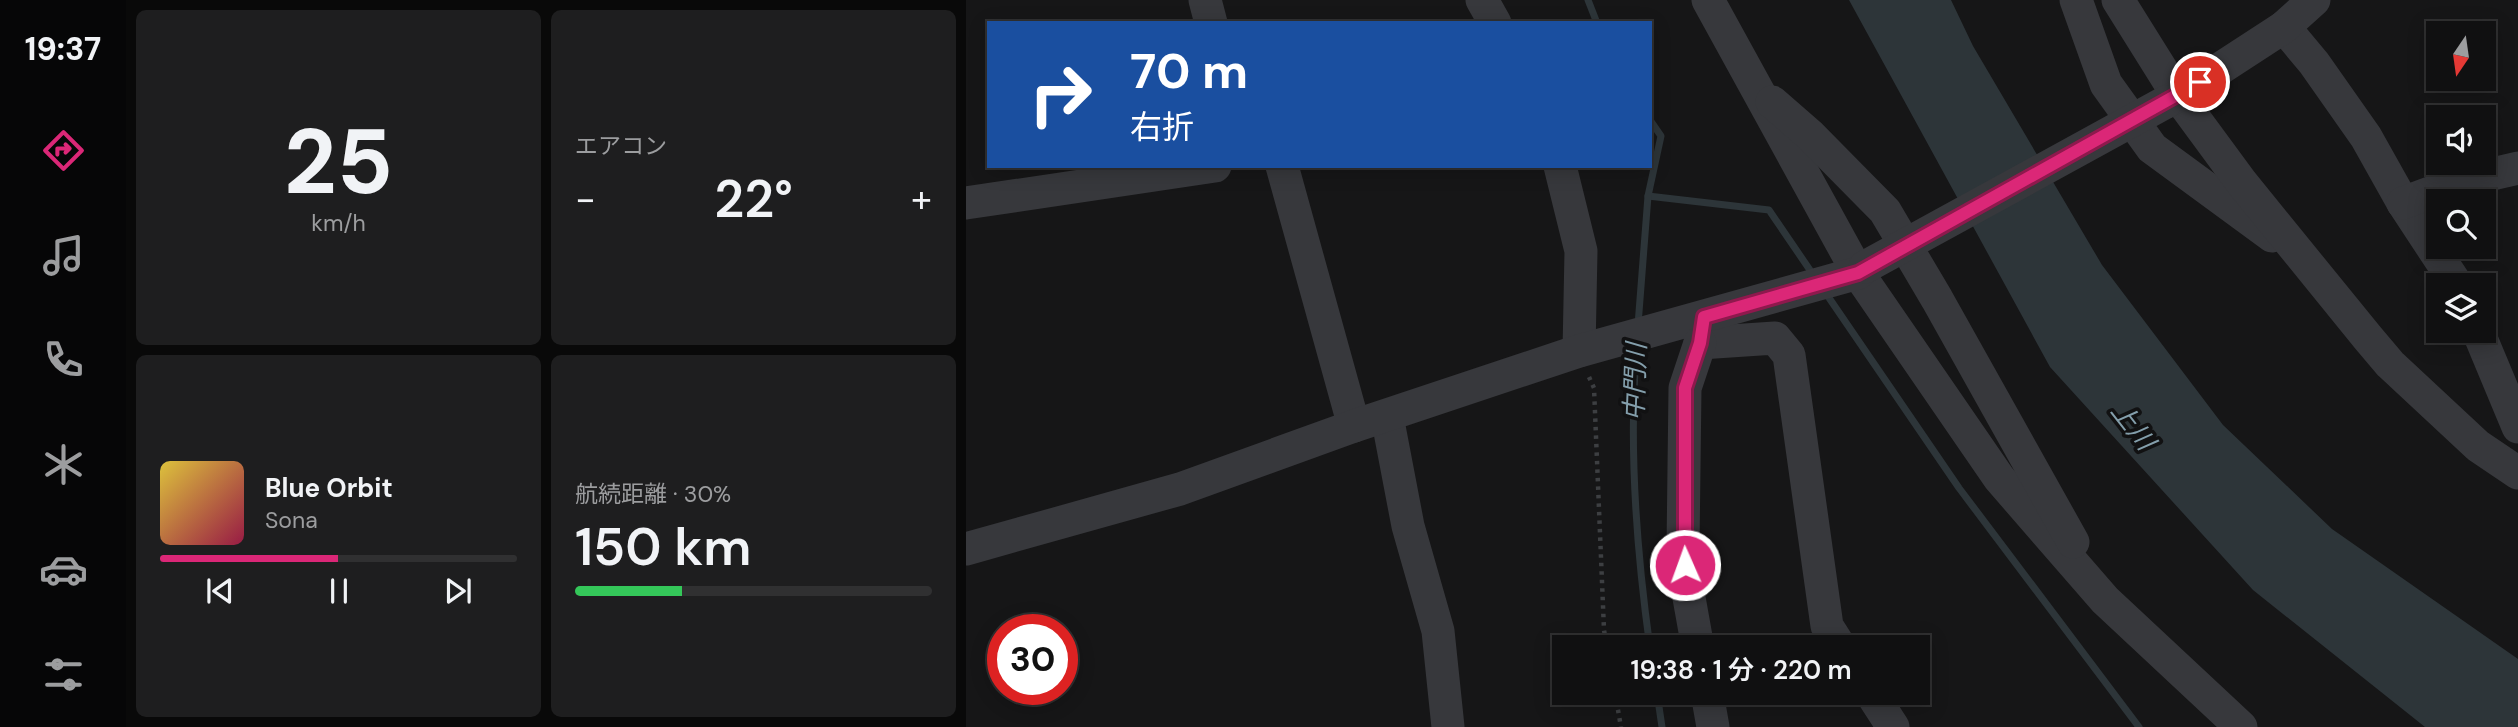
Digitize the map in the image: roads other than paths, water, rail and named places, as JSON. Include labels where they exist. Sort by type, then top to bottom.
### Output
[{"type":"street","points":[[1205,0],[1211,21]]},
{"type":"street","points":[[1482,0],[1494,21]]},
{"type":"street","points":[[1709,0],[1853,273],[1999,478],[2105,600],[2241,727]]},
{"type":"street","points":[[2076,0],[2106,83],[2151,148],[2300,256]]},
{"type":"street","points":[[2119,0],[2172,99],[2390,364],[2478,446],[2518,473]]},
{"type":"street","points":[[966,550],[1180,489],[1354,426],[1588,349],[1699,327],[1853,273],[2172,99],[2284,27],[2314,0]]},
{"type":"street","points":[[2284,27],[2314,63],[2366,137],[2403,203],[2449,273]]},
{"type":"street","points":[[1755,86],[1811,136],[1885,211],[2105,600]]},
{"type":"street","points":[[966,203],[1202,168]]},
{"type":"street","points":[[1283,168],[1354,426]]},
{"type":"street","points":[[1560,168],[1581,251],[1588,349]]},
{"type":"street","points":[[2403,203],[2462,181],[2518,169]]},
{"type":"street","points":[[1696,635],[1686,581],[1684,535],[1685,388],[1699,327]]},
{"type":"street","points":[[1699,327],[1775,338],[1789,355],[1826,626],[1832,635]]},
{"type":"street","points":[[2483,343],[2518,427]]},
{"type":"street","points":[[1387,416],[1408,526],[1438,631],[1448,727]]},
{"type":"street","points":[[1709,705],[1713,727]]},
{"type":"street","points":[[1879,705],[1893,727]]},
{"type":"water","name":"上川","points":[[1849,0],[1951,0],[1973,46],[2102,265],[2223,425],[2332,529],[2518,659],[2518,727],[2425,727],[2253,590],[2050,367]]},
{"type":"waterway","name":"中門川","points":[[1588,0],[1596,21]]},
{"type":"waterway","name":"中門川","points":[[1638,325],[1648,196],[1661,136],[1652,123]]},
{"type":"waterway","points":[[1648,196],[1769,210],[1814,276]]},
{"type":"waterway","points":[[1825,292],[1959,488],[2139,727]]},
{"type":"waterway","name":"中門川","points":[[1637,343],[1633,457],[1648,635]]},
{"type":"waterway","name":"中門川","points":[[1659,705],[1662,727]]}]
